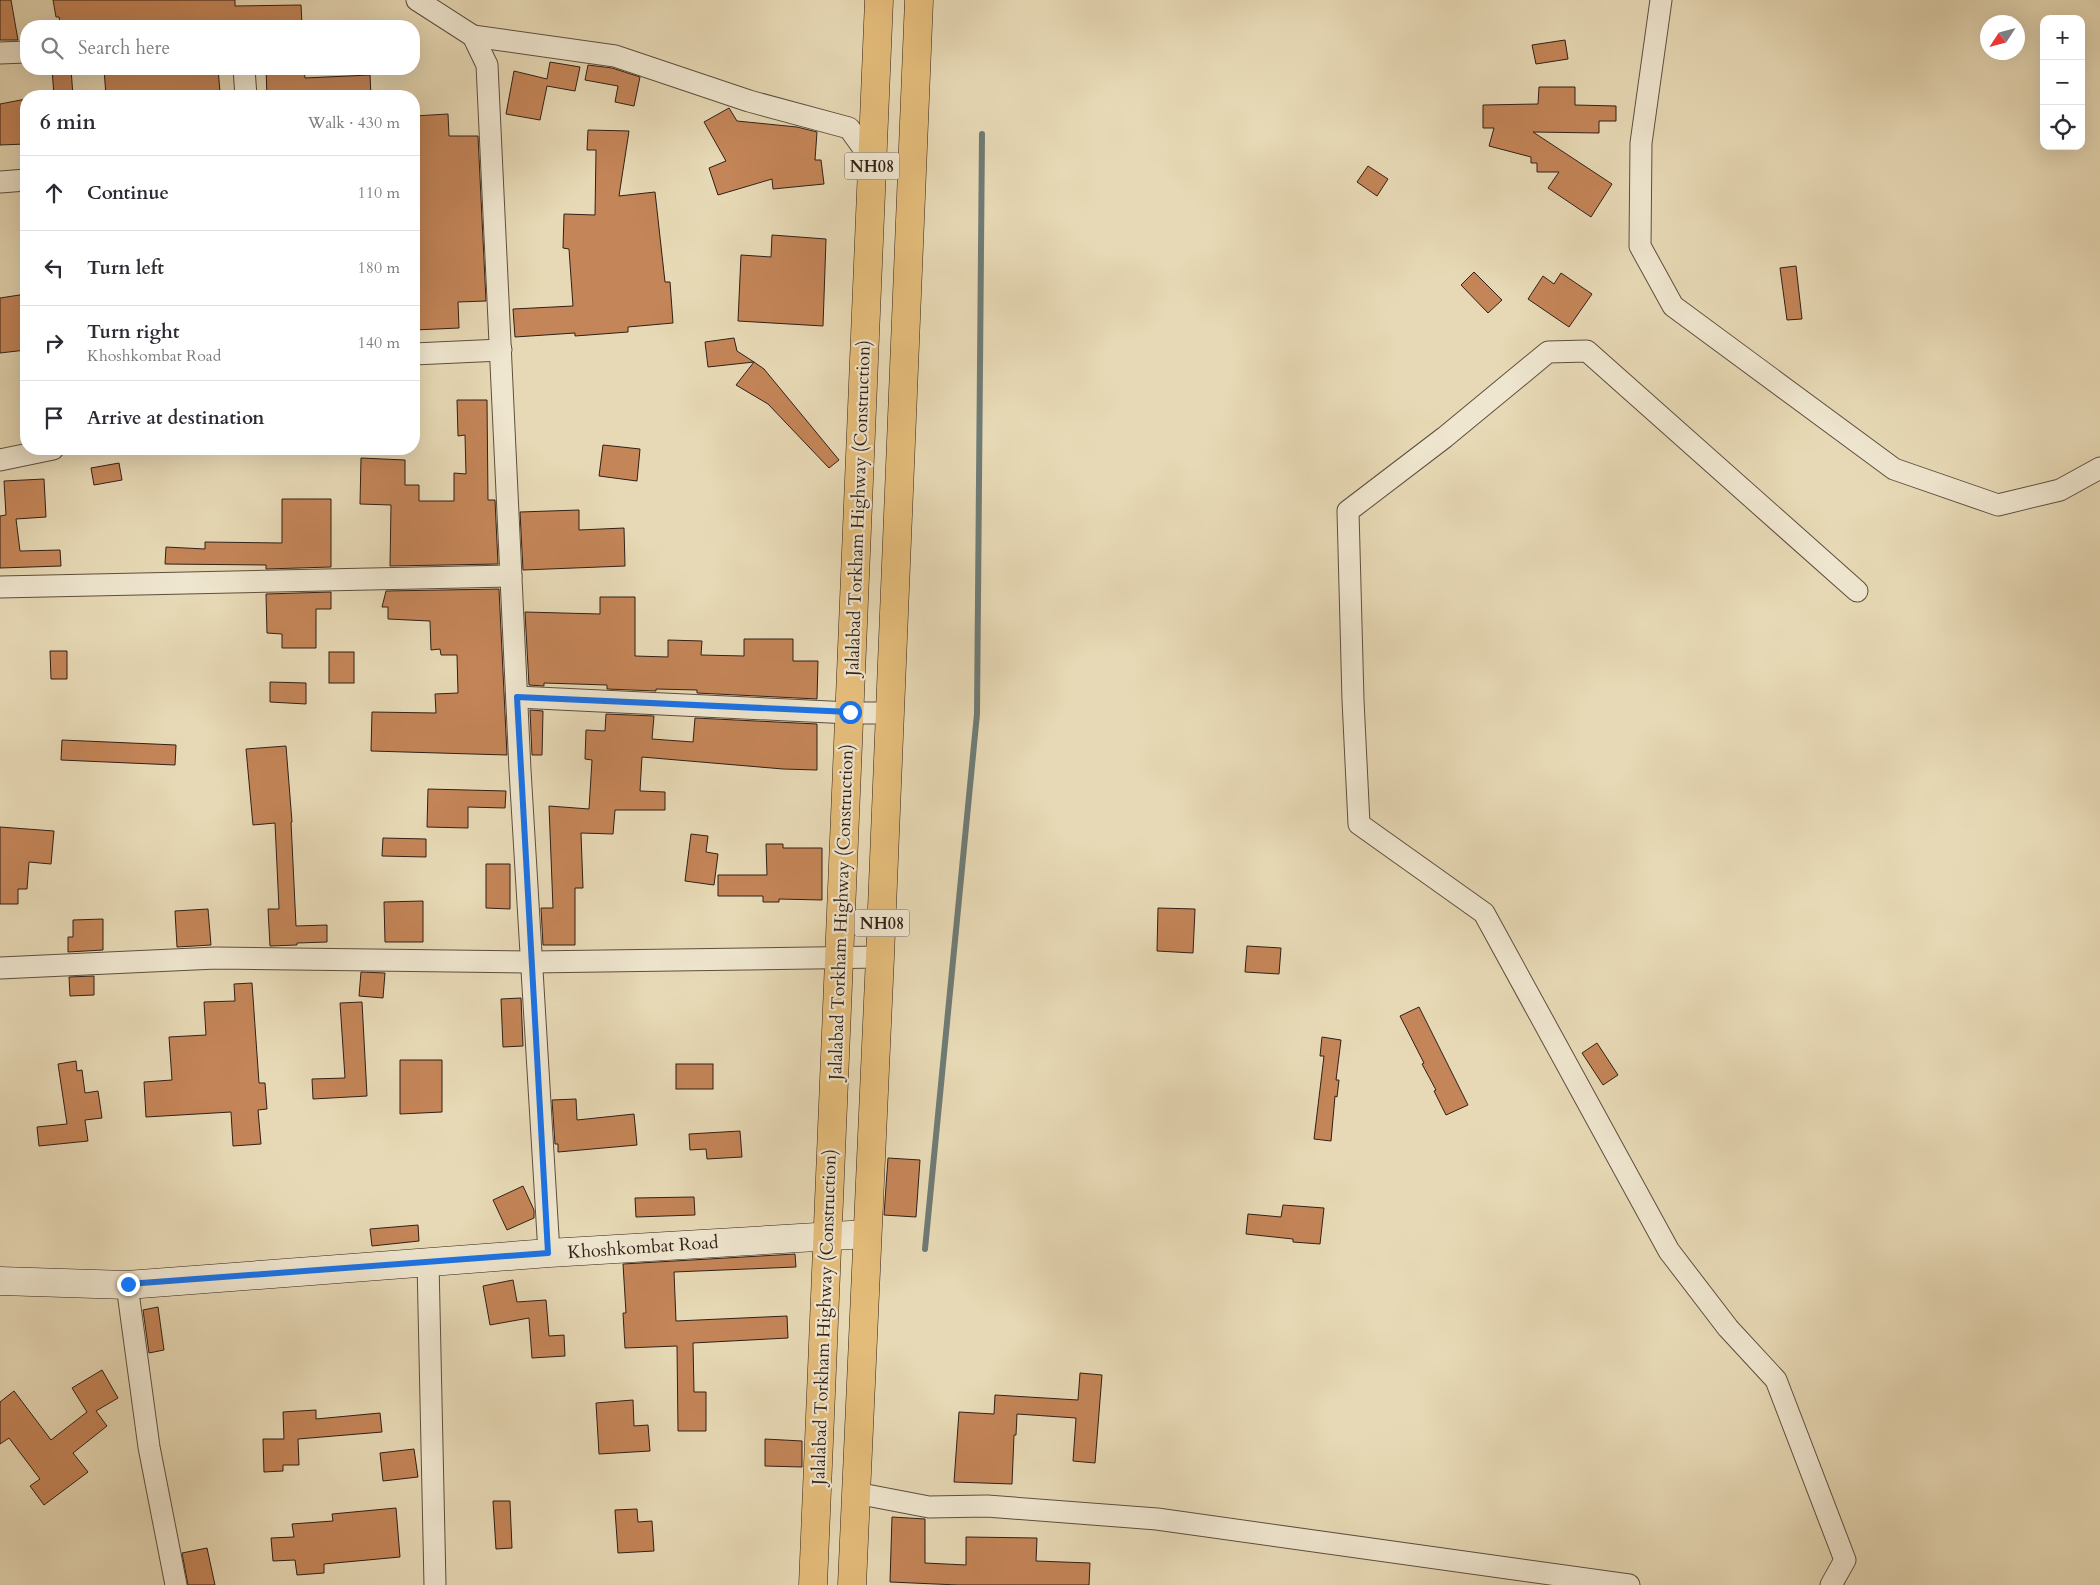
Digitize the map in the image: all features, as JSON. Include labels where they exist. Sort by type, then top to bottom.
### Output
[{"type":"highway","name":"Jalalabad Torkham Highway (Construction)","points":[[813,1585],[879,0]]},
{"type":"highway","name":"NH08","points":[[852,1585],[919,0]]},
{"type":"highway","name":"NH08","points":[[865,332],[908,261]]},
{"type":"street","points":[[417,0],[473,36],[615,56],[749,101],[850,128],[872,160]]},
{"type":"street","points":[[1661,0],[1641,144],[1640,246],[1673,306],[1894,469],[1998,505],[2060,490],[2100,468]]},
{"type":"street","points":[[473,36],[487,66],[510,576],[548,1253]]},
{"type":"street","points":[[0,53],[20,52]]},
{"type":"street","points":[[244,75],[246,90]]},
{"type":"street","points":[[0,182],[20,180]]},
{"type":"street","points":[[420,354],[501,350]]},
{"type":"street","points":[[1831,1585],[1845,1560],[1776,1380],[1728,1328],[1669,1251],[1484,912],[1359,824],[1353,700],[1348,511],[1445,437],[1548,352],[1587,351],[1857,591]]},
{"type":"street","points":[[0,460],[24,455]]},
{"type":"street","points":[[0,587],[510,576]]},
{"type":"street","points":[[517,697],[890,713]]},
{"type":"street","points":[[0,968],[216,958],[532,962],[880,957]]},
{"type":"street","name":"Khoshkombat Road","points":[[0,1281],[127,1285],[548,1253],[867,1234]]},
{"type":"street","points":[[428,1262],[435,1585]]},
{"type":"street","points":[[127,1285],[149,1447],[176,1585]]},
{"type":"street","points":[[856,1493],[929,1506],[987,1506],[1158,1519],[1629,1585]]},
{"type":"building","points":[[0,0],[11,0],[18,40],[0,40]]},
{"type":"building","points":[[53,0],[235,0],[235,6],[301,5],[302,20],[60,20],[59,17],[56,17]]},
{"type":"building","points":[[1565,40],[1568,59],[1536,64],[1532,45]]},
{"type":"building","points":[[550,62],[580,67],[575,91],[547,86],[540,120],[506,114],[514,71],[547,79]]},
{"type":"building","points":[[588,65],[612,68],[640,77],[634,106],[615,102],[618,86],[585,80]]},
{"type":"building","points":[[52,75],[71,75],[73,90],[54,90]]},
{"type":"building","points":[[104,75],[219,75],[220,90],[106,90]]},
{"type":"building","points":[[266,75],[305,75],[305,78],[370,75],[371,90],[267,90]]},
{"type":"building","points":[[1539,87],[1575,87],[1575,105],[1616,106],[1616,121],[1599,121],[1599,133],[1533,132],[1612,184],[1591,217],[1548,188],[1559,172],[1537,172],[1537,163],[1531,163],[1531,157],[1489,146],[1494,128],[1483,128],[1483,105],[1538,104]]},
{"type":"building","points":[[20,100],[20,144],[0,145],[0,104]]},
{"type":"building","points":[[729,108],[737,121],[797,127],[817,132],[815,160],[821,160],[824,184],[773,189],[772,179],[718,195],[709,168],[726,161],[704,122]]},
{"type":"building","points":[[448,114],[449,136],[478,136],[486,301],[458,302],[459,328],[420,330],[420,116]]},
{"type":"building","points":[[588,130],[629,131],[619,196],[655,192],[665,282],[670,282],[673,323],[628,327],[628,332],[575,336],[575,333],[515,337],[513,309],[573,306],[569,249],[563,248],[564,214],[595,215],[596,150],[587,150]]},
{"type":"building","points":[[1368,166],[1388,179],[1377,196],[1357,182]]},
{"type":"building","points":[[772,235],[826,239],[823,326],[738,321],[741,255],[771,257]]},
{"type":"building","points":[[1796,266],[1802,319],[1787,320],[1780,268]]},
{"type":"building","points":[[1474,272],[1502,300],[1488,313],[1461,285]]},
{"type":"building","points":[[1561,273],[1592,294],[1569,327],[1528,299],[1543,276],[1554,284]]},
{"type":"building","points":[[20,295],[20,351],[0,353],[0,298]]},
{"type":"building","points":[[734,338],[737,351],[754,362],[708,367],[705,342]]},
{"type":"building","points":[[754,362],[764,369],[839,460],[829,468],[768,404],[736,385]]},
{"type":"building","points":[[457,400],[487,400],[488,500],[495,500],[498,564],[390,566],[391,505],[360,504],[361,458],[405,460],[405,485],[419,485],[419,501],[454,501],[454,473],[466,474],[465,435],[458,436]]},
{"type":"building","points":[[603,445],[640,449],[637,481],[599,476]]},
{"type":"building","points":[[119,463],[122,480],[94,485],[91,468]]},
{"type":"building","points":[[44,479],[46,517],[16,519],[20,551],[60,550],[61,566],[0,568],[0,516],[6,515],[4,481]]},
{"type":"building","points":[[282,499],[331,499],[331,567],[266,569],[266,565],[165,564],[166,547],[205,549],[205,542],[282,543]]},
{"type":"building","points":[[579,510],[579,530],[624,528],[625,566],[523,570],[520,512]]},
{"type":"building","points":[[499,589],[507,755],[371,751],[372,712],[436,713],[435,694],[458,693],[457,655],[441,655],[440,649],[431,650],[430,621],[388,619],[388,607],[382,607],[386,591]]},
{"type":"building","points":[[331,592],[331,609],[316,609],[316,648],[282,648],[282,634],[267,633],[266,594]]},
{"type":"building","points":[[600,597],[635,597],[635,656],[668,657],[668,640],[702,641],[701,655],[744,656],[744,639],[793,639],[793,661],[818,661],[817,699],[697,693],[697,690],[607,689],[607,685],[544,683],[544,686],[529,685],[525,612],[600,614]]},
{"type":"building","points":[[50,651],[67,651],[67,679],[51,679]]},
{"type":"building","points":[[329,652],[354,652],[354,683],[329,683]]},
{"type":"building","points":[[270,682],[306,683],[306,704],[270,702]]},
{"type":"building","points":[[530,710],[543,711],[542,755],[532,755]]},
{"type":"building","points":[[606,714],[654,716],[652,739],[693,742],[695,718],[817,724],[817,770],[783,769],[642,757],[640,791],[665,792],[665,810],[615,810],[613,834],[581,833],[583,888],[575,888],[575,945],[543,945],[541,908],[553,908],[549,806],[589,809],[592,760],[585,759],[586,730],[605,731]]},
{"type":"building","points":[[62,740],[176,745],[175,765],[61,760]]},
{"type":"building","points":[[286,746],[292,822],[296,926],[327,925],[327,942],[270,946],[268,909],[279,909],[275,823],[253,825],[246,749]]},
{"type":"building","points":[[428,789],[506,791],[505,808],[468,807],[468,828],[427,827]]},
{"type":"building","points":[[0,827],[54,831],[51,864],[29,862],[27,889],[18,889],[18,904],[0,904]]},
{"type":"building","points":[[691,834],[708,836],[706,852],[718,854],[714,885],[685,881]]},
{"type":"building","points":[[383,838],[426,839],[426,857],[382,856]]},
{"type":"building","points":[[766,844],[783,844],[783,848],[822,848],[822,900],[779,899],[779,902],[763,902],[763,896],[718,896],[718,875],[767,875]]},
{"type":"building","points":[[486,864],[510,864],[510,909],[486,908]]},
{"type":"building","points":[[423,901],[423,942],[385,942],[384,902]]},
{"type":"building","points":[[1158,908],[1195,909],[1193,953],[1157,951]]},
{"type":"building","points":[[208,909],[211,945],[177,947],[175,911]]},
{"type":"building","points":[[103,919],[103,950],[68,952],[68,937],[73,937],[73,920]]},
{"type":"building","points":[[1247,946],[1281,948],[1279,974],[1245,972]]},
{"type":"building","points":[[361,972],[385,973],[383,998],[359,996]]},
{"type":"building","points":[[94,976],[94,995],[70,996],[69,977]]},
{"type":"building","points":[[252,983],[259,1083],[265,1083],[267,1109],[258,1110],[261,1144],[233,1146],[231,1112],[146,1117],[144,1082],[172,1080],[169,1037],[206,1035],[204,1002],[235,1001],[234,984]]},
{"type":"building","points":[[521,998],[523,1046],[503,1047],[501,999]]},
{"type":"building","points":[[362,1002],[367,1096],[313,1099],[312,1079],[345,1078],[340,1003]]},
{"type":"building","points":[[1419,1007],[1468,1105],[1446,1115],[1434,1091],[1436,1090],[1422,1064],[1424,1063],[1400,1016]]},
{"type":"building","points":[[1322,1037],[1341,1040],[1336,1080],[1339,1080],[1337,1097],[1335,1096],[1331,1141],[1314,1139],[1324,1056],[1320,1056]]},
{"type":"building","points":[[1597,1043],[1618,1075],[1603,1085],[1582,1053]]},
{"type":"building","points":[[400,1060],[442,1060],[442,1112],[400,1114]]},
{"type":"building","points":[[76,1061],[77,1071],[82,1070],[85,1093],[98,1091],[102,1118],[85,1120],[88,1141],[39,1146],[37,1127],[67,1124],[58,1064]]},
{"type":"building","points":[[676,1064],[713,1064],[713,1089],[676,1089]]},
{"type":"building","points":[[576,1099],[577,1120],[634,1114],[637,1145],[558,1152],[558,1144],[555,1144],[552,1100]]},
{"type":"building","points":[[740,1131],[742,1157],[707,1159],[706,1149],[690,1150],[689,1134]]},
{"type":"building","points":[[888,1158],[920,1160],[916,1217],[884,1215]]},
{"type":"building","points":[[523,1186],[534,1210],[534,1218],[507,1230],[493,1200]]},
{"type":"building","points":[[694,1197],[695,1215],[636,1217],[635,1198]]},
{"type":"building","points":[[1283,1205],[1324,1208],[1320,1244],[1293,1242],[1293,1239],[1246,1234],[1248,1214],[1281,1217]]},
{"type":"building","points":[[418,1225],[419,1241],[372,1246],[370,1229]]},
{"type":"building","points":[[795,1254],[796,1267],[674,1272],[676,1321],[787,1316],[788,1338],[693,1343],[694,1392],[706,1392],[706,1431],[678,1431],[677,1346],[625,1348],[623,1313],[626,1313],[623,1264]]},
{"type":"building","points":[[513,1280],[517,1302],[546,1300],[549,1336],[564,1335],[565,1356],[532,1358],[529,1318],[490,1325],[483,1286]]},
{"type":"building","points":[[158,1307],[164,1350],[149,1353],[143,1310]]},
{"type":"building","points":[[102,1370],[118,1398],[96,1411],[107,1426],[73,1453],[88,1472],[44,1505],[30,1486],[40,1479],[9,1438],[0,1444],[0,1402],[14,1391],[51,1440],[87,1412],[72,1388]]},
{"type":"building","points":[[1080,1373],[1102,1375],[1095,1463],[1073,1461],[1076,1418],[1017,1414],[1012,1484],[954,1482],[959,1412],[994,1414],[995,1395],[1078,1400]]},
{"type":"building","points":[[633,1400],[634,1426],[648,1425],[650,1451],[599,1454],[596,1403]]},
{"type":"building","points":[[316,1410],[316,1419],[380,1413],[382,1432],[298,1439],[299,1465],[283,1465],[283,1471],[264,1472],[263,1439],[284,1439],[283,1412]]},
{"type":"building","points":[[765,1439],[802,1441],[802,1467],[765,1466]]},
{"type":"building","points":[[414,1449],[418,1477],[383,1481],[380,1453]]},
{"type":"building","points":[[493,1501],[510,1501],[512,1548],[496,1549]]},
{"type":"building","points":[[396,1508],[400,1557],[324,1564],[324,1573],[297,1575],[295,1560],[273,1561],[271,1538],[294,1537],[292,1524],[333,1521],[332,1514]]},
{"type":"building","points":[[637,1509],[638,1522],[652,1521],[654,1551],[618,1553],[615,1510]]},
{"type":"building","points":[[892,1517],[925,1519],[925,1563],[966,1565],[966,1537],[1037,1538],[1036,1561],[1090,1563],[1089,1585],[958,1585],[890,1582]]},
{"type":"building","points":[[207,1548],[215,1585],[188,1585],[182,1553]]},
{"type":"waterway","points":[[925,1249],[977,714],[982,134]]},
{"type":"route","points":[[128,1284],[548,1253],[517,697],[850,712]]}]
